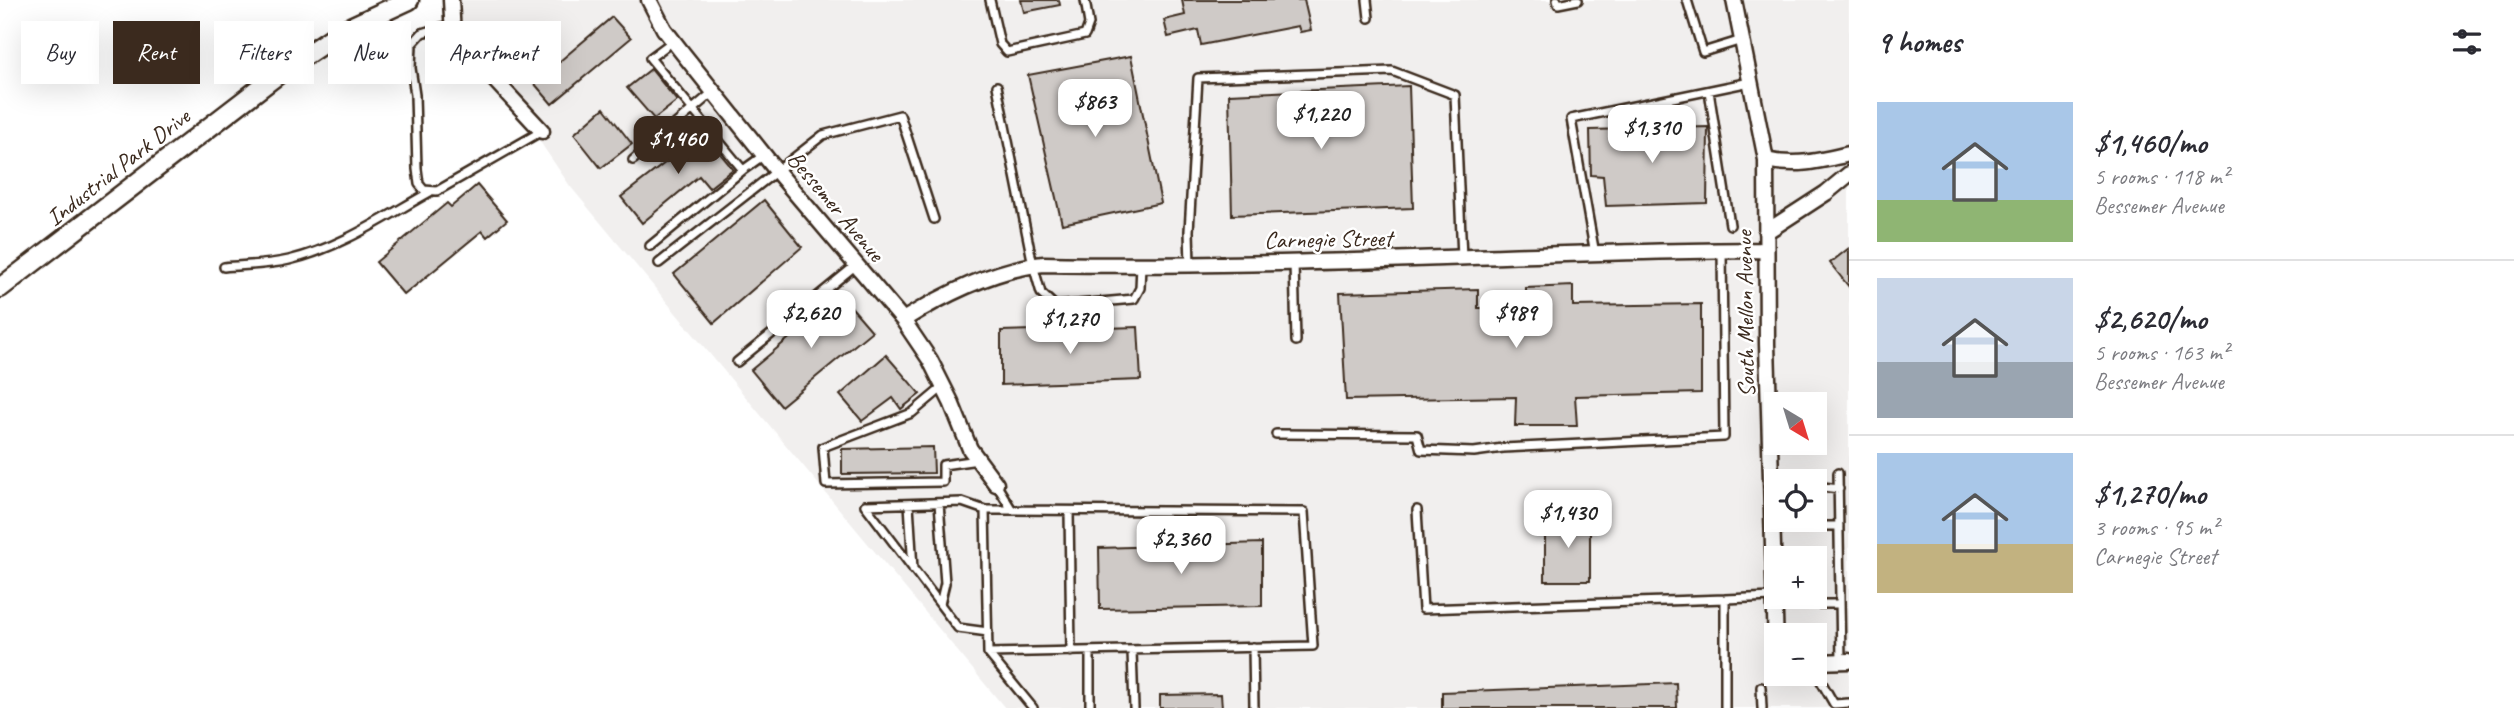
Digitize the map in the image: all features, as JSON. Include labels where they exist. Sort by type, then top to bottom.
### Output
[{"type":"street","name":"Industrial Park Drive","points":[[0,288],[285,69],[342,31],[409,0]]},
{"type":"street","points":[[451,0],[453,21]]},
{"type":"street","name":"Bessemer Avenue","points":[[649,0],[673,41],[713,92],[903,320],[930,360],[960,428],[978,460],[996,484]]},
{"type":"street","name":"South Mellon Avenue","points":[[1734,0],[1766,160],[1766,250],[1774,469]]},
{"type":"street","points":[[498,84],[542,131]]},
{"type":"street","points":[[1766,160],[1782,164],[1812,163],[1849,154]]},
{"type":"street","points":[[1766,232],[1826,193],[1849,174]]},
{"type":"street","name":"Carnegie Street","points":[[903,320],[984,279],[1033,265],[1294,262],[1766,250]]},
{"type":"street","points":[[1827,662],[1845,661]]},
{"type":"lane","points":[[990,0],[1000,44],[1007,52],[1085,35],[1088,24],[1085,0]]},
{"type":"lane","points":[[1367,0],[1369,18]]},
{"type":"lane","points":[[1557,0],[1558,4],[1578,0]]},
{"type":"lane","points":[[1687,0],[1703,52],[1742,40]]},
{"type":"lane","points":[[425,32],[412,44],[411,68],[419,184],[430,192]]},
{"type":"lane","points":[[673,41],[650,58],[743,170]]},
{"type":"lane","points":[[1190,264],[1189,230],[1198,78],[1392,71],[1455,95],[1462,258]]},
{"type":"lane","points":[[1595,254],[1571,119],[1751,82]]},
{"type":"lane","points":[[997,86],[1041,293],[1055,306],[1134,299],[1140,288],[1142,265]]},
{"type":"lane","points":[[1709,90],[1730,225]]},
{"type":"lane","points":[[632,160],[713,92]]},
{"type":"lane","points":[[659,262],[823,135],[901,115],[934,219]]},
{"type":"lane","points":[[224,267],[286,261],[350,237],[507,153],[542,131]]},
{"type":"lane","points":[[650,246],[764,155]]},
{"type":"lane","points":[[1276,433],[1418,435],[1420,450],[1474,452],[1503,448],[1724,437],[1722,250]]},
{"type":"lane","points":[[1294,262],[1296,341]]},
{"type":"lane","points":[[737,362],[856,265]]},
{"type":"lane","points":[[943,387],[912,413],[823,447],[826,484],[943,482],[943,465],[978,460]]},
{"type":"lane","points":[[1838,473],[1840,604],[1845,661]]},
{"type":"lane","points":[[996,484],[1012,510]]},
{"type":"lane","points":[[1827,488],[1839,489]]},
{"type":"lane","points":[[988,632],[958,628],[865,505],[962,502],[985,510],[1304,512],[1312,646],[988,653]]},
{"type":"lane","points":[[939,503],[945,583],[940,604]]},
{"type":"lane","points":[[909,504],[913,569]]},
{"type":"lane","points":[[985,510],[988,653],[1033,708]]},
{"type":"lane","points":[[1418,510],[1423,609],[1764,597]]},
{"type":"lane","points":[[1069,512],[1071,652]]},
{"type":"lane","points":[[1827,526],[1839,526]]},
{"type":"lane","points":[[1725,599],[1725,708]]},
{"type":"lane","points":[[1827,604],[1840,604]]},
{"type":"lane","points":[[1253,647],[1254,708]]},
{"type":"lane","points":[[1132,651],[1134,708]]},
{"type":"lane","points":[[1090,652],[1090,708]]},
{"type":"lane","points":[[1824,686],[1834,704],[1849,703]]},
{"type":"lane","points":[[1761,687],[1762,708]]},
{"type":"shaded area","points":[[444,0],[1849,0],[1849,708],[1005,708],[570,186],[501,84],[561,84],[561,21],[458,21]]},
{"type":"building","points":[[1021,0],[1059,0],[1060,5],[1024,12]]},
{"type":"building","points":[[1182,0],[1304,0],[1311,30],[1300,32],[1298,26],[1201,45],[1198,30],[1168,37],[1164,20],[1185,15]]},
{"type":"building","points":[[612,17],[631,38],[552,104],[535,84],[561,84],[561,60]]},
{"type":"building","points":[[1131,56],[1161,203],[1062,224],[1028,75]]},
{"type":"building","points":[[651,69],[677,101],[654,119],[627,88]]},
{"type":"building","points":[[1409,86],[1413,208],[1232,215],[1229,94]]},
{"type":"building","points":[[604,108],[632,144],[601,168],[574,134]]},
{"type":"building","points":[[1708,127],[1707,203],[1606,206],[1603,176],[1591,175],[1590,130]]},
{"type":"building","points":[[699,128],[733,169],[709,188],[699,176],[642,223],[621,197],[679,152],[676,148]]},
{"type":"building","points":[[477,185],[507,220],[487,237],[482,231],[404,295],[376,262],[447,203],[451,207]]},
{"type":"building","points":[[764,200],[802,247],[714,323],[674,274]]},
{"type":"building","points":[[1849,248],[1849,287],[1830,263]]},
{"type":"building","points":[[1573,286],[1573,306],[1701,304],[1701,393],[1575,396],[1577,426],[1515,426],[1516,397],[1346,400],[1340,293],[1478,289],[1478,308],[1526,308],[1526,288]]},
{"type":"building","points":[[841,295],[872,331],[781,406],[751,370]]},
{"type":"building","points":[[1138,327],[1141,380],[1001,385],[1001,331]]},
{"type":"building","points":[[886,355],[920,394],[901,409],[893,398],[862,421],[840,395]]},
{"type":"building","points":[[933,447],[934,473],[842,474],[842,449]]},
{"type":"building","points":[[1545,518],[1590,518],[1590,581],[1545,581]]},
{"type":"building","points":[[1262,543],[1262,606],[1100,609],[1099,548]]},
{"type":"building","points":[[1676,683],[1677,708],[1442,708],[1442,692]]},
{"type":"building","points":[[1221,694],[1222,708],[1160,708],[1160,695]]}]
